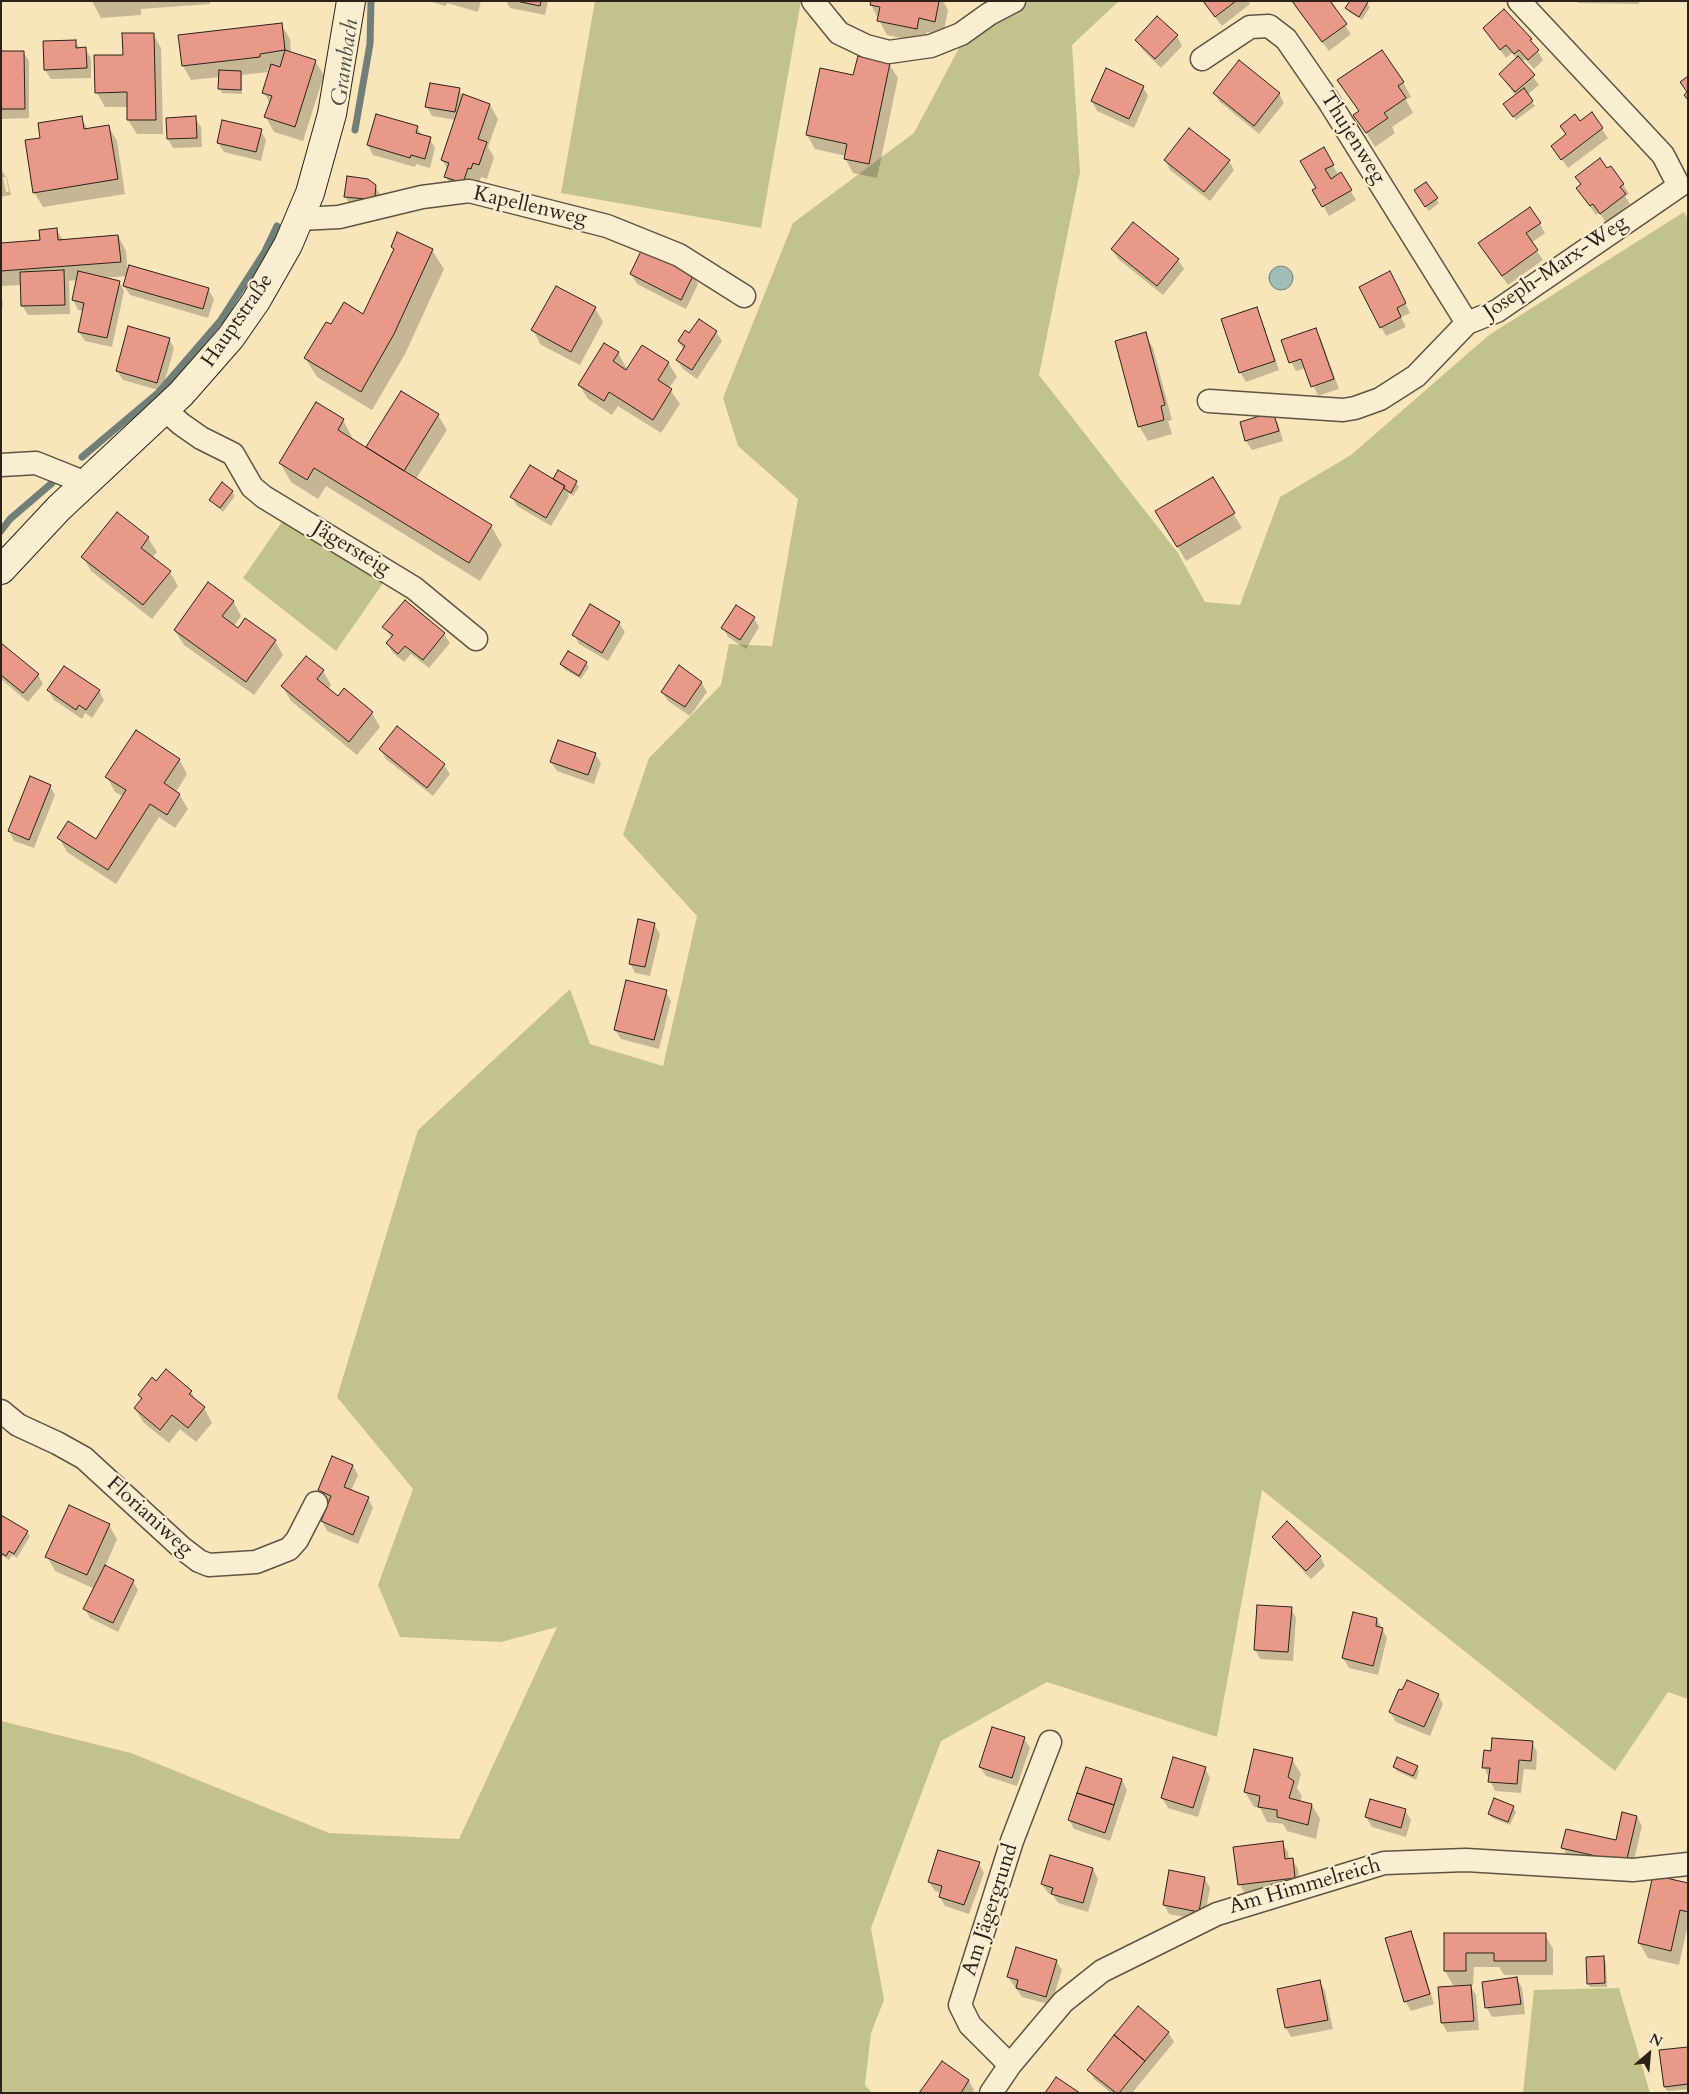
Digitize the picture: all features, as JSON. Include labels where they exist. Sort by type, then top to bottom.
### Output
[{"type":"main road","name":"Hauptstraße","points":[[1,570],[39,528],[165,410],[208,365],[242,322],[273,272],[300,219],[310,193],[332,114],[351,1]]},
{"type":"street","points":[[813,1],[838,33],[866,46],[889,52],[931,46],[961,34],[989,14],[1014,1]]},
{"type":"street","name":"Joseph-Marx-Weg","points":[[1209,401],[1327,410],[1355,408],[1380,400],[1416,376],[1467,323],[1497,311],[1684,191],[1663,155],[1520,2]]},
{"type":"street","name":"Thujenweg","points":[[1202,59],[1250,28],[1269,26],[1286,39],[1333,108],[1467,323]]},
{"type":"street","name":"Kapellenweg","points":[[300,219],[339,217],[422,197],[468,191],[607,226],[679,255],[744,296]]},
{"type":"street","name":"Jägersteig","points":[[165,410],[188,429],[233,454],[252,487],[264,497],[414,588],[476,639]]},
{"type":"street","points":[[1,465],[36,463],[86,483]]},
{"type":"street","name":"Florianiweg","points":[[1,1411],[18,1425],[72,1450],[84,1458],[182,1548],[209,1565],[256,1562],[289,1548],[298,1540],[316,1504]]},
{"type":"street","name":"Am Jägergrund","points":[[1010,2065],[970,2025],[960,2005],[1012,1841],[1050,1742]]},
{"type":"street","name":"Am Himmelreich","points":[[991,2093],[1010,2065],[1063,2002],[1102,1971],[1217,1914],[1384,1863],[1466,1860],[1633,1870],[1688,1864]]},
{"type":"green space","points":[[595,1],[801,1],[761,228],[561,193]]},
{"type":"green space","points":[[986,1],[1119,1],[1072,45],[1080,172],[1039,375],[1178,553],[1205,602],[1240,605],[1280,497],[1351,455],[1489,335],[1684,212],[1688,220],[1688,1699],[1668,1692],[1615,1771],[1262,1490],[1217,1737],[1047,1682],[941,1741],[871,1928],[884,2000],[871,2033],[865,2085],[872,2093],[1,2093],[1,1721],[131,1753],[329,1833],[459,1839],[557,1627],[501,1642],[400,1637],[378,1585],[413,1489],[337,1397],[418,1130],[570,989],[590,1044],[663,1066],[697,916],[623,835],[649,758],[721,685],[729,644],[772,646],[798,499],[738,446],[723,398],[793,223],[914,133],[983,3]]},
{"type":"green space","points":[[284,519],[386,579],[336,651],[243,578]]},
{"type":"green space","points":[[1619,1988],[1650,2093],[1523,2093],[1534,1990]]},
{"type":"water","points":[[1281,266],[1290,269],[1293,278],[1290,287],[1281,290],[1272,287],[1269,278],[1272,269]]},
{"type":"building","points":[[516,1],[541,1],[540,6]]},
{"type":"building","points":[[871,1],[939,1],[935,22],[919,18],[917,29],[877,21],[880,7],[870,5]]},
{"type":"building","points":[[1203,1],[1236,1],[1215,17]]},
{"type":"building","points":[[1292,1],[1330,1],[1347,24],[1322,42]]},
{"type":"building","points":[[1350,1],[1368,2],[1359,17],[1345,8]]},
{"type":"building","points":[[1504,9],[1532,39],[1530,40],[1539,50],[1528,60],[1519,50],[1514,54],[1506,45],[1500,50],[1483,28]]},
{"type":"building","points":[[1157,16],[1178,35],[1155,59],[1135,40]]},
{"type":"building","points":[[282,23],[285,50],[260,54],[260,57],[182,66],[178,35]]},
{"type":"building","points":[[122,33],[154,33],[156,120],[127,120],[127,92],[95,93],[94,55],[123,55]]},
{"type":"building","points":[[76,40],[76,48],[86,47],[87,68],[44,70],[43,41]]},
{"type":"building","points":[[285,50],[316,60],[295,127],[264,117],[272,96],[262,93],[271,64],[280,67]]},
{"type":"building","points":[[1382,50],[1404,82],[1398,86],[1406,98],[1384,113],[1388,118],[1366,133],[1353,115],[1359,111],[1337,80]]},
{"type":"building","points":[[1,51],[24,51],[25,109],[1,109]]},
{"type":"building","points":[[858,56],[890,63],[869,164],[844,159],[847,144],[806,135],[820,68],[853,75]]},
{"type":"building","points":[[1518,56],[1535,75],[1515,92],[1499,74]]},
{"type":"building","points":[[1239,60],[1280,93],[1254,126],[1213,93]]},
{"type":"building","points":[[1106,68],[1144,86],[1129,119],[1091,101]]},
{"type":"building","points":[[219,70],[241,71],[241,90],[218,89]]},
{"type":"building","points":[[1688,76],[1688,100],[1684,95],[1687,92],[1680,82]]},
{"type":"building","points":[[430,83],[460,88],[455,112],[425,107]]},
{"type":"building","points":[[1524,88],[1533,101],[1513,117],[1503,104]]},
{"type":"building","points":[[463,94],[490,104],[478,139],[487,142],[479,165],[473,163],[471,169],[468,168],[463,183],[444,177],[449,163],[441,160]]},
{"type":"building","points":[[1592,112],[1603,128],[1561,160],[1551,146],[1566,134],[1560,126],[1575,114],[1580,121]]},
{"type":"building","points":[[376,114],[418,126],[416,133],[431,137],[425,159],[411,155],[410,158],[367,145]]},
{"type":"building","points":[[82,116],[84,129],[109,125],[118,179],[33,193],[25,140],[40,138],[38,123]]},
{"type":"building","points":[[196,116],[197,138],[167,139],[166,118]]},
{"type":"building","points":[[222,120],[262,129],[256,152],[217,143]]},
{"type":"building","points":[[1189,128],[1230,160],[1204,192],[1164,160]]},
{"type":"building","points":[[1324,147],[1334,165],[1325,169],[1331,179],[1341,172],[1352,190],[1322,207],[1312,190],[1316,188],[1300,161]]},
{"type":"building","points":[[1600,158],[1607,168],[1611,166],[1624,184],[1620,187],[1626,194],[1600,214],[1593,204],[1590,206],[1576,188],[1581,184],[1575,177]]},
{"type":"building","points":[[347,176],[368,179],[376,185],[375,196],[366,199],[344,197]]},
{"type":"building","points":[[1426,182],[1438,198],[1425,207],[1414,190]]},
{"type":"building","points":[[1530,207],[1541,223],[1526,233],[1538,250],[1502,276],[1478,243]]},
{"type":"building","points":[[1133,222],[1179,259],[1157,286],[1111,249]]},
{"type":"building","points":[[57,228],[58,240],[118,235],[121,262],[1,271],[1,243],[40,240],[39,230]]},
{"type":"building","points":[[397,232],[433,249],[394,334],[361,392],[304,358],[326,322],[331,324],[344,302],[363,314],[394,249],[391,247]]},
{"type":"building","points":[[642,249],[694,274],[681,300],[630,274]]},
{"type":"building","points":[[129,265],[209,288],[203,309],[123,286]]},
{"type":"building","points":[[64,270],[65,305],[21,306],[20,272]]},
{"type":"building","points":[[78,271],[120,281],[107,338],[78,332],[84,303],[72,300]]},
{"type":"building","points":[[1390,271],[1406,303],[1397,308],[1401,317],[1380,328],[1359,287]]},
{"type":"building","points":[[556,286],[596,307],[571,352],[531,330]]},
{"type":"building","points":[[1257,307],[1275,361],[1239,373],[1221,319]]},
{"type":"building","points":[[699,319],[717,331],[692,370],[676,360],[685,346],[678,341],[685,330],[689,333]]},
{"type":"building","points":[[128,326],[170,338],[157,383],[116,371]]},
{"type":"building","points":[[1316,328],[1334,379],[1311,387],[1301,359],[1289,363],[1281,340]]},
{"type":"building","points":[[1146,332],[1165,405],[1161,406],[1164,420],[1138,427],[1115,341]]},
{"type":"building","points":[[604,343],[619,352],[613,361],[626,370],[642,345],[669,362],[658,380],[672,389],[653,420],[609,392],[604,401],[578,385]]},
{"type":"building","points":[[401,391],[439,414],[404,471],[366,447]]},
{"type":"building","points":[[316,402],[344,419],[338,430],[492,525],[469,563],[314,468],[307,480],[279,463]]},
{"type":"building","points":[[1273,412],[1279,431],[1245,441],[1240,422]]},
{"type":"building","points":[[530,465],[565,486],[546,518],[510,497]]},
{"type":"building","points":[[558,470],[577,481],[571,493],[563,488],[565,486],[553,479]]},
{"type":"building","points":[[1213,477],[1235,513],[1177,547],[1155,511]]},
{"type":"building","points":[[222,482],[233,491],[220,508],[209,500]]},
{"type":"building","points":[[117,512],[149,537],[141,548],[171,571],[143,605],[81,557]]},
{"type":"building","points":[[208,582],[234,601],[222,616],[238,628],[245,618],[276,640],[246,682],[174,630]]},
{"type":"building","points":[[405,600],[445,633],[423,660],[405,646],[398,654],[386,643],[393,635],[382,627]]},
{"type":"building","points":[[590,604],[620,622],[602,653],[572,635]]},
{"type":"building","points":[[736,605],[755,617],[740,640],[721,628]]},
{"type":"building","points":[[1,643],[39,674],[23,693],[1,675]]},
{"type":"building","points":[[568,651],[587,662],[579,676],[560,664]]},
{"type":"building","points":[[306,656],[324,670],[317,679],[338,696],[344,688],[373,712],[349,742],[281,686]]},
{"type":"building","points":[[679,665],[702,682],[685,707],[661,692]]},
{"type":"building","points":[[64,666],[100,690],[86,710],[79,705],[76,710],[47,690]]},
{"type":"building","points":[[397,726],[445,764],[427,788],[379,749]]},
{"type":"building","points":[[136,730],[180,759],[164,783],[180,794],[167,815],[150,804],[108,870],[57,838],[68,821],[96,839],[126,790],[105,777]]},
{"type":"building","points":[[558,740],[596,753],[588,775],[550,762]]},
{"type":"building","points":[[30,776],[51,785],[29,840],[8,831]]},
{"type":"building","points":[[638,919],[655,923],[645,967],[629,964]]},
{"type":"building","points":[[626,980],[667,990],[654,1040],[614,1030]]},
{"type":"building","points":[[166,1369],[192,1391],[189,1394],[205,1407],[188,1428],[172,1415],[160,1430],[134,1408],[142,1398],[138,1395],[152,1377],[156,1381]]},
{"type":"building","points":[[332,1456],[353,1465],[344,1487],[369,1497],[353,1535],[321,1521],[331,1496],[318,1490]]},
{"type":"building","points":[[69,1505],[110,1524],[87,1575],[45,1557]]},
{"type":"building","points":[[1,1515],[28,1531],[14,1554],[9,1551],[6,1556],[1,1553]]},
{"type":"building","points":[[1287,1521],[1321,1556],[1306,1571],[1272,1537]]},
{"type":"building","points":[[105,1565],[134,1580],[113,1623],[83,1609]]},
{"type":"building","points":[[1257,1605],[1292,1607],[1288,1652],[1254,1650]]},
{"type":"building","points":[[1353,1612],[1377,1618],[1376,1626],[1383,1628],[1373,1666],[1342,1658]]},
{"type":"building","points":[[1407,1680],[1439,1694],[1424,1727],[1389,1712],[1399,1689],[1402,1690]]},
{"type":"building","points":[[992,1727],[1025,1737],[1012,1778],[979,1767]]},
{"type":"building","points":[[1492,1738],[1533,1741],[1531,1761],[1519,1760],[1517,1784],[1488,1782],[1490,1768],[1482,1768],[1484,1750],[1491,1751]]},
{"type":"building","points":[[1254,1749],[1293,1758],[1288,1777],[1294,1781],[1289,1798],[1312,1804],[1308,1825],[1277,1817],[1277,1810],[1258,1807],[1260,1796],[1244,1792]]},
{"type":"building","points":[[1173,1757],[1206,1767],[1193,1808],[1161,1798]]},
{"type":"building","points":[[1397,1757],[1418,1766],[1413,1776],[1393,1767]]},
{"type":"building","points":[[1086,1767],[1122,1779],[1114,1805],[1077,1793]]},
{"type":"building","points":[[1077,1793],[1114,1805],[1105,1833],[1068,1820]]},
{"type":"building","points":[[1494,1798],[1514,1806],[1508,1822],[1488,1814]]},
{"type":"building","points":[[1370,1799],[1406,1809],[1401,1828],[1365,1817]]},
{"type":"building","points":[[1622,1812],[1637,1816],[1626,1863],[1561,1848],[1566,1829],[1616,1840]]},
{"type":"building","points":[[1283,1841],[1285,1859],[1293,1858],[1295,1878],[1238,1885],[1233,1847]]},
{"type":"building","points":[[938,1850],[980,1862],[964,1905],[939,1897],[942,1886],[928,1882]]},
{"type":"building","points":[[1050,1855],[1093,1868],[1083,1903],[1051,1894],[1053,1888],[1041,1884]]},
{"type":"building","points":[[1169,1870],[1205,1877],[1199,1912],[1163,1905]]},
{"type":"building","points":[[1653,1875],[1688,1883],[1688,1912],[1680,1910],[1671,1951],[1638,1943]]},
{"type":"building","points":[[1411,1931],[1430,1994],[1404,2002],[1385,1938]]},
{"type":"building","points":[[1444,1933],[1546,1933],[1546,1961],[1494,1961],[1494,1953],[1466,1953],[1466,1971],[1444,1971]]},
{"type":"building","points":[[1016,1947],[1057,1960],[1046,1997],[1016,1988],[1018,1980],[1007,1977]]},
{"type":"building","points":[[1604,1956],[1605,1983],[1587,1984],[1586,1957]]},
{"type":"building","points":[[1517,1977],[1521,2004],[1485,2008],[1482,1982]]},
{"type":"building","points":[[1320,1980],[1328,2020],[1285,2028],[1277,1989]]},
{"type":"building","points":[[1471,1985],[1474,2021],[1441,2023],[1438,1987]]},
{"type":"building","points":[[1138,2006],[1169,2032],[1145,2061],[1114,2035]]},
{"type":"building","points":[[1114,2035],[1145,2061],[1119,2093],[1116,2093],[1087,2070]]},
{"type":"building","points":[[1688,2047],[1688,2084],[1664,2087],[1659,2050]]},
{"type":"building","points":[[942,2061],[969,2080],[961,2093],[919,2093]]},
{"type":"building","points":[[1056,2077],[1080,2093],[1045,2093]]},
{"type":"waterway","name":"Grambach","points":[[355,130],[370,44],[371,1]]},
{"type":"waterway","points":[[82,457],[158,393],[221,320],[264,253],[277,226]]},
{"type":"waterway","points":[[1,531],[10,519],[52,483]]}]
